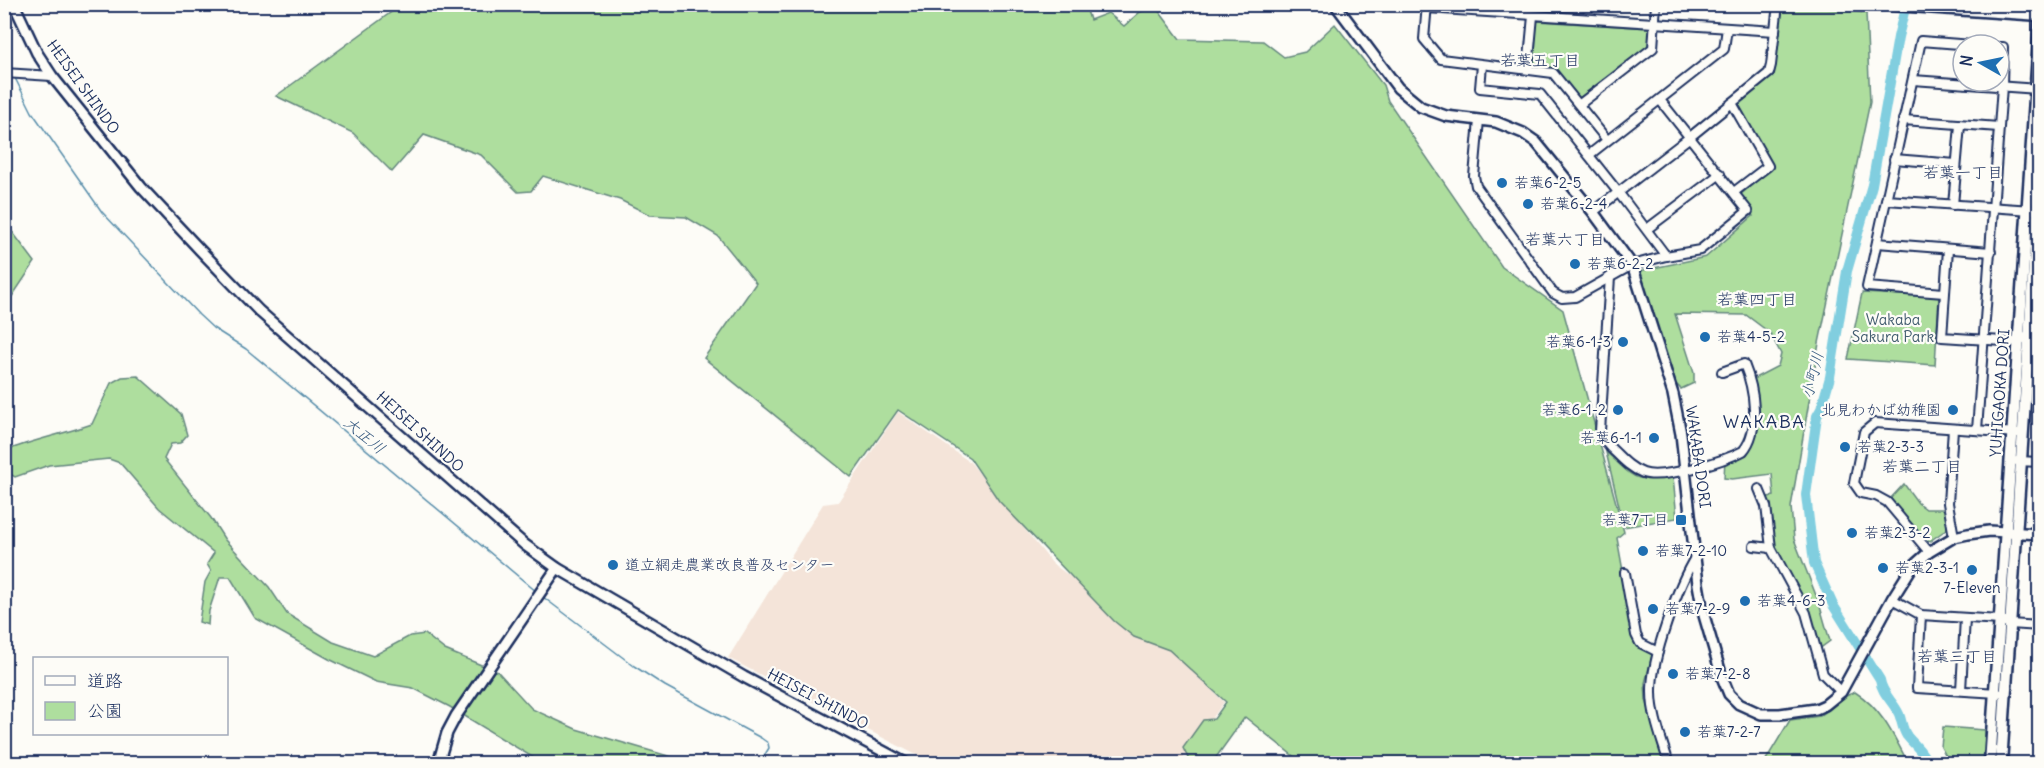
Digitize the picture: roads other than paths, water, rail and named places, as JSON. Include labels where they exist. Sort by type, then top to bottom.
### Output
[{"type":"main road","points":[[1881,4],[2040,15]]},
{"type":"main road","name":"YUHIGAOKA DORI","points":[[2017,433],[2034,335],[2031,296],[2032,210],[2037,173],[2040,24]]},
{"type":"main road","name":"YUHIGAOKA DORI","points":[[1990,764],[2000,693],[2005,622],[2017,433],[2018,342],[2031,296]]},
{"type":"main road","name":"YUHIGAOKA DORI","points":[[2000,693],[2001,764]]},
{"type":"street","name":"HEISEI SHINDO","points":[[14,4],[37,53],[52,76],[141,187],[260,311],[517,538],[557,568],[744,677],[907,764]]},
{"type":"street","name":"WAKABA DORI","points":[[1335,4],[1405,95],[1434,113],[1496,122],[1523,133],[1536,142],[1593,212],[1632,265],[1673,394],[1686,470],[1703,612],[1722,677],[1729,694],[1739,704],[1761,714],[1816,709],[1825,705],[1841,692],[1912,567],[1929,552],[1954,537],[1989,531],[2040,534]]},
{"type":"street","points":[[1580,104],[1653,48],[1656,4]]},
{"type":"street","points":[[1593,212],[1769,73],[1772,65],[1778,4]]},
{"type":"street","points":[[1607,140],[1553,73],[1441,59],[1424,39],[1427,6],[1533,16],[1775,31]]},
{"type":"street","points":[[1528,69],[1533,16]]},
{"type":"street","points":[[1589,155],[1724,49],[1727,28]]},
{"type":"street","points":[[1944,293],[1867,287],[1921,41],[1951,43]]},
{"type":"street","points":[[1482,65],[1480,88],[1540,94],[1666,256]]},
{"type":"street","points":[[7,74],[52,76]]},
{"type":"street","points":[[1913,80],[1951,83]]},
{"type":"street","points":[[2011,87],[2037,89]]},
{"type":"street","points":[[1977,430],[2001,93]]},
{"type":"street","points":[[1479,120],[1474,176],[1476,186],[1552,293],[1562,298],[1575,297],[1632,265],[1700,250],[1748,212],[1660,100]]},
{"type":"street","points":[[1732,103],[1768,166],[1734,192]]},
{"type":"street","points":[[1903,120],[1999,127]]},
{"type":"street","points":[[1953,205],[1960,125]]},
{"type":"street","points":[[1894,159],[1956,164]]},
{"type":"street","points":[[1647,230],[1720,174]]},
{"type":"street","points":[[1886,200],[2032,210]]},
{"type":"street","points":[[1877,243],[1991,252]]},
{"type":"street","points":[[1948,249],[1942,337],[2018,342],[2034,335]]},
{"type":"street","points":[[1610,277],[1600,421],[1602,438],[1628,465],[1642,473],[1654,475],[1686,470],[1735,455],[1747,446],[1753,418],[1749,376],[1744,364],[1722,372]]},
{"type":"street","points":[[1929,552],[1887,502],[1862,493],[1854,483],[1864,432],[1875,423],[2017,433]]},
{"type":"street","points":[[1953,429],[1948,503],[1954,537]]},
{"type":"street","points":[[2015,460],[2040,462]]},
{"type":"street","points":[[1759,489],[1766,506],[1771,548],[1806,613],[1823,674],[1841,692]]},
{"type":"street","points":[[1754,546],[1771,548]]},
{"type":"street","points":[[1668,764],[1652,699],[1652,677],[1684,575],[1696,556]]},
{"type":"street","points":[[438,764],[447,733],[456,716],[557,568]]},
{"type":"street","points":[[1625,573],[1636,635],[1640,643],[1658,652]]},
{"type":"street","points":[[1892,599],[1921,615],[2040,626]]},
{"type":"street","points":[[1921,615],[1917,688],[2000,693]]},
{"type":"street","points":[[1961,690],[1965,618]]},
{"type":"street","points":[[2038,764],[2040,747]]},
{"type":"waterway","name":"小町川","points":[[1906,4],[1872,185],[1847,271],[1830,377],[1817,416],[1806,495],[1814,563],[1833,605],[1897,709],[1905,733],[1928,764]]},
{"type":"waterway","name":"大正川","points":[[4,55],[12,71]]},
{"type":"waterway","name":"大正川","points":[[15,78],[32,112],[102,212],[199,315],[213,328],[246,349],[537,592]]},
{"type":"waterway","name":"大正川","points":[[543,597],[634,666],[665,686],[768,743],[769,748],[759,764]]},
{"type":"place","name":"若葉6-2-5","points":[[1502,183]]},
{"type":"place","name":"若葉6-2-4","points":[[1528,204]]},
{"type":"place","name":"若葉6-2-2","points":[[1575,264]]},
{"type":"place","name":"若葉4-5-2","points":[[1705,337]]},
{"type":"place","name":"若葉6-1-3","points":[[1623,342]]},
{"type":"place","name":"若葉6-1-2","points":[[1618,410]]},
{"type":"place","name":"北見わかば幼稚園","points":[[1953,410]]},
{"type":"place","name":"若葉6-1-1","points":[[1654,438]]},
{"type":"place","name":"若葉2-3-3","points":[[1845,447]]},
{"type":"place","name":"若葉7丁目","points":[[1681,520]]},
{"type":"place","name":"若葉2-3-2","points":[[1852,533]]},
{"type":"place","name":"若葉7-2-10","points":[[1643,551]]},
{"type":"place","name":"道立網走農業改良普及センター","points":[[613,565]]},
{"type":"place","name":"若葉2-3-1","points":[[1883,568]]},
{"type":"place","name":"7-Eleven","points":[[1972,570]]},
{"type":"place","name":"若葉4-6-3","points":[[1745,601]]},
{"type":"place","name":"若葉7-2-9","points":[[1653,609]]},
{"type":"place","name":"若葉7-2-8","points":[[1673,674]]},
{"type":"place","name":"若葉7-2-7","points":[[1685,732]]},
{"type":"district","name":"若葉五丁目","points":[[1540,60]]},
{"type":"district","name":"若葉一丁目","points":[[1963,172]]},
{"type":"district","name":"若葉六丁目","points":[[1565,239]]},
{"type":"district","name":"若葉四丁目","points":[[1757,299]]},
{"type":"district","name":"WAKABA","points":[[1764,422]]},
{"type":"district","name":"若葉二丁目","points":[[1922,466]]},
{"type":"district","name":"若葉三丁目","points":[[1957,656]]},
{"type":"park label","name":"Wakaba Sakura Park","points":[[1893,328]]}]
